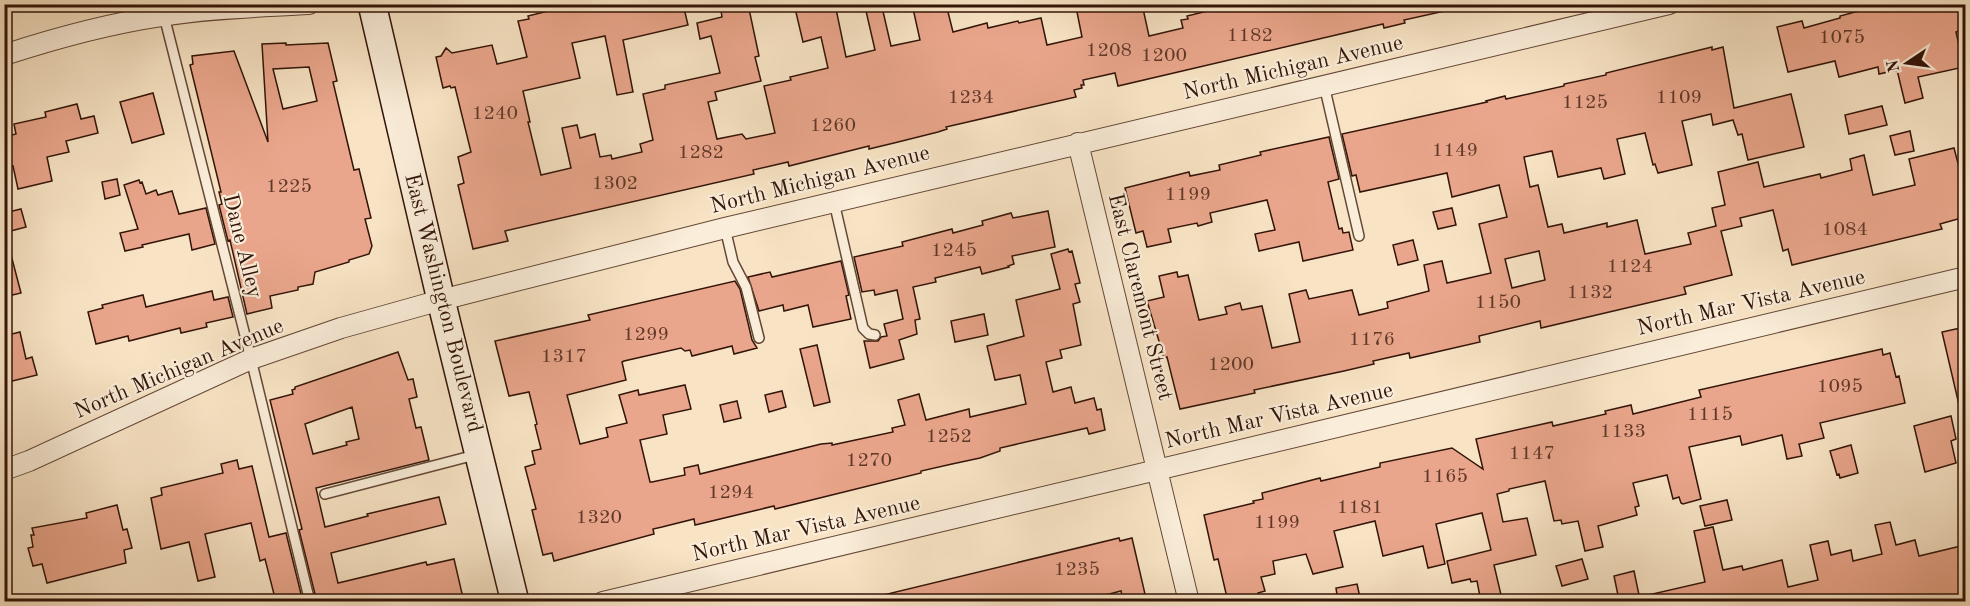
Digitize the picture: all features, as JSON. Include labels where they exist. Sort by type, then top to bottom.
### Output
[{"type":"main road","name":"East Washington Boulevard","points":[[372,4],[515,602]]},
{"type":"street","points":[[4,55],[55,38],[162,10],[309,4]]},
{"type":"street","name":"North Michigan Avenue","points":[[4,470],[29,461],[251,359],[341,328],[441,300],[725,228],[1669,4]]},
{"type":"street","name":"East Claremont Street","points":[[1078,143],[1189,602]]},
{"type":"street","name":"North Mar Vista Avenue","points":[[603,602],[1965,277]]},
{"type":"lane","name":"Dane Alley","points":[[162,10],[310,602]]},
{"type":"lane","points":[[1324,85],[1359,236]]},
{"type":"lane","points":[[834,202],[863,328],[869,334],[875,335]]},
{"type":"lane","points":[[725,228],[733,262],[746,287],[759,338]]},
{"type":"lane","points":[[325,494],[480,454]]},
{"type":"building","points":[[580,4],[581,11],[610,4],[683,4],[688,25],[623,40],[633,92],[617,95],[605,36],[572,43],[580,78],[523,91],[541,175],[571,168],[562,128],[577,125],[580,138],[595,134],[600,157],[611,155],[612,159],[642,152],[640,144],[653,140],[643,94],[665,89],[665,85],[720,73],[711,36],[700,39],[697,23],[722,17],[720,4],[748,4],[759,56],[755,57],[761,81],[715,92],[717,100],[708,102],[717,139],[742,134],[746,139],[775,133],[764,86],[828,68],[821,37],[803,42],[794,4],[835,4],[846,57],[875,50],[866,11],[882,7],[891,46],[920,40],[912,4],[946,4],[953,32],[987,23],[988,28],[1041,18],[1047,45],[1082,37],[1076,7],[1086,4],[1142,4],[1149,36],[1183,28],[1181,20],[1188,19],[1187,16],[1236,4],[1444,4],[1445,11],[1404,20],[1405,23],[1384,28],[1383,24],[1118,86],[1115,73],[1083,80],[1082,88],[1074,90],[1076,97],[946,127],[947,129],[938,132],[869,149],[869,146],[789,166],[788,162],[753,170],[754,174],[505,231],[508,241],[473,249],[458,185],[464,183],[458,157],[471,152],[455,87],[443,88],[436,57],[441,56],[446,48],[452,53],[492,45],[497,64],[527,57],[518,21],[529,19],[528,16]]},
{"type":"building","points":[[1885,4],[1965,4],[1965,29],[1956,32],[1964,67],[1918,77],[1923,98],[1905,103],[1897,70],[1879,74],[1878,67],[1839,77],[1835,61],[1788,72],[1777,27],[1802,21],[1804,28]]},
{"type":"building","points":[[328,43],[337,81],[333,82],[354,170],[359,169],[371,218],[365,219],[372,246],[369,254],[315,272],[313,284],[270,296],[272,308],[247,314],[230,240],[228,241],[219,205],[222,204],[219,192],[221,192],[190,65],[193,64],[192,56],[234,51],[268,142],[262,44]],"holes":[[[309,67],[317,101],[283,109],[273,69]]]},
{"type":"building","points":[[1712,47],[1712,50],[1723,47],[1734,108],[1791,94],[1804,147],[1748,160],[1742,134],[1738,135],[1733,120],[1713,125],[1711,114],[1682,121],[1692,165],[1658,173],[1655,164],[1653,165],[1645,133],[1617,139],[1625,174],[1604,179],[1601,168],[1558,177],[1552,151],[1524,157],[1530,187],[1538,185],[1548,227],[1562,224],[1564,233],[1607,223],[1607,227],[1637,220],[1645,254],[1691,244],[1688,233],[1716,226],[1712,208],[1725,205],[1718,172],[1758,162],[1764,187],[1820,174],[1821,178],[1852,170],[1850,159],[1864,155],[1873,195],[1915,185],[1909,159],[1954,148],[1960,171],[1965,170],[1965,217],[1940,224],[1942,229],[1792,265],[1788,249],[1783,251],[1773,210],[1740,218],[1742,226],[1721,231],[1732,275],[1684,287],[1686,294],[1541,328],[1540,321],[1479,336],[1480,342],[1410,358],[1409,353],[1373,361],[1374,364],[1180,409],[1167,357],[1164,358],[1147,301],[1164,297],[1159,276],[1177,272],[1178,277],[1188,275],[1199,320],[1227,314],[1225,307],[1240,303],[1242,310],[1262,306],[1272,348],[1300,342],[1289,294],[1306,290],[1309,299],[1352,290],[1359,315],[1388,308],[1387,302],[1429,291],[1424,265],[1442,261],[1447,283],[1491,273],[1479,224],[1507,217],[1499,185],[1452,197],[1447,173],[1360,192],[1356,175],[1352,176],[1342,134],[1505,96],[1506,99],[1564,86],[1564,84],[1606,75],[1606,73]],"holes":[[[1539,251],[1545,280],[1512,288],[1505,259]]]},
{"type":"building","points":[[153,93],[164,134],[132,143],[120,102]]},
{"type":"building","points":[[77,104],[81,119],[94,116],[98,133],[66,141],[69,152],[47,157],[52,181],[18,189],[13,166],[4,168],[4,137],[16,134],[14,124],[46,117],[45,112]]},
{"type":"building","points":[[1882,106],[1887,125],[1849,134],[1845,115]]},
{"type":"building","points":[[1910,131],[1914,151],[1895,155],[1890,136]]},
{"type":"building","points":[[1329,137],[1339,179],[1328,182],[1339,229],[1342,228],[1343,233],[1349,232],[1353,250],[1303,261],[1299,242],[1259,251],[1255,234],[1275,230],[1267,200],[1210,213],[1212,222],[1168,229],[1171,242],[1147,247],[1143,231],[1136,233],[1125,188],[1189,172],[1190,176],[1220,170],[1219,165],[1261,155],[1260,152]]},
{"type":"building","points":[[117,179],[120,195],[105,199],[102,182]]},
{"type":"building","points":[[139,180],[146,194],[156,190],[158,195],[172,191],[179,214],[206,208],[215,244],[192,250],[189,234],[125,251],[120,233],[138,229],[124,185]]},
{"type":"building","points":[[1452,208],[1456,225],[1438,229],[1433,212]]},
{"type":"building","points":[[21,209],[26,227],[7,232],[4,213]]},
{"type":"building","points":[[1048,211],[1055,247],[1012,256],[1014,264],[1009,267],[982,274],[980,267],[935,278],[936,282],[913,287],[920,319],[915,320],[917,334],[899,340],[904,359],[870,368],[864,341],[878,341],[881,337],[887,336],[884,324],[903,319],[897,290],[875,295],[874,290],[862,292],[854,257],[903,246],[902,242],[952,229],[953,233],[983,225],[982,221],[1011,213],[1013,218]]},
{"type":"building","points":[[1413,240],[1418,260],[1398,265],[1393,245]]},
{"type":"building","points":[[1068,249],[1069,252],[1072,251],[1080,283],[1075,284],[1080,302],[1073,304],[1081,345],[1060,350],[1062,358],[1046,362],[1053,392],[1071,387],[1075,403],[1094,398],[1097,410],[1101,409],[1105,430],[1089,434],[1087,428],[1000,448],[1000,451],[980,458],[775,509],[774,506],[695,525],[694,519],[653,529],[654,534],[554,561],[552,553],[543,555],[532,510],[536,509],[525,467],[535,464],[532,451],[541,449],[535,425],[537,424],[529,392],[509,396],[495,341],[590,320],[588,315],[735,281],[740,289],[752,340],[757,348],[734,354],[732,346],[692,356],[690,350],[685,351],[681,348],[624,361],[622,362],[626,380],[567,395],[580,444],[608,437],[606,428],[627,423],[619,395],[638,390],[639,395],[685,385],[691,409],[663,415],[667,434],[640,440],[650,482],[652,482],[685,475],[684,468],[698,465],[700,474],[821,444],[832,443],[832,445],[893,432],[892,428],[905,425],[898,400],[919,394],[926,420],[969,409],[970,417],[1026,404],[1020,375],[995,380],[987,346],[1024,336],[1016,300],[1060,289],[1051,254]]},
{"type":"building","points":[[10,251],[21,293],[4,297],[4,252]]},
{"type":"building","points":[[841,261],[849,295],[846,296],[851,319],[813,327],[808,305],[784,311],[783,305],[759,311],[748,277],[770,272],[772,277]]},
{"type":"building","points":[[212,291],[214,300],[228,297],[233,317],[206,323],[207,327],[181,333],[180,328],[129,341],[128,336],[96,344],[88,312],[103,308],[102,305],[143,295],[146,307]]},
{"type":"building","points":[[984,314],[988,335],[955,342],[951,321]]},
{"type":"building","points":[[1965,327],[1965,404],[1959,405],[1942,332]]},
{"type":"building","points":[[20,332],[26,359],[32,357],[37,375],[4,383],[4,336]]},
{"type":"building","points":[[817,345],[830,402],[814,406],[800,349]]},
{"type":"building","points":[[1882,349],[1883,355],[1890,353],[1896,377],[1899,376],[1905,403],[1820,423],[1824,438],[1799,444],[1802,456],[1787,459],[1782,435],[1742,445],[1740,436],[1689,447],[1701,499],[1683,504],[1679,497],[1673,499],[1667,475],[1633,483],[1639,506],[1635,507],[1637,515],[1598,526],[1603,547],[1585,551],[1578,521],[1562,524],[1561,520],[1554,521],[1545,481],[1497,494],[1503,522],[1527,518],[1536,555],[1494,565],[1502,599],[1481,602],[1477,581],[1471,582],[1470,579],[1452,583],[1447,561],[1491,550],[1482,513],[1436,524],[1445,564],[1428,568],[1423,546],[1383,556],[1375,521],[1334,531],[1343,567],[1313,574],[1306,554],[1273,561],[1275,574],[1261,577],[1265,591],[1258,593],[1260,602],[1228,602],[1218,559],[1214,560],[1204,515],[1254,503],[1253,501],[1263,499],[1262,493],[1320,478],[1321,481],[1380,467],[1380,463],[1452,448],[1483,469],[1476,439],[1552,422],[1553,426],[1606,414],[1605,411],[1631,405],[1633,414],[1701,397],[1699,390]]},
{"type":"building","points":[[398,352],[408,380],[413,379],[417,397],[409,399],[416,428],[421,427],[429,460],[316,488],[325,527],[368,516],[367,514],[439,497],[446,524],[331,553],[338,583],[426,562],[427,565],[454,559],[464,602],[317,602],[299,530],[302,529],[270,400],[293,394],[292,390],[295,387]],"holes":[[[352,407],[359,439],[346,442],[347,445],[313,454],[305,424]]]},
{"type":"building","points":[[782,391],[786,407],[769,412],[765,395]]},
{"type":"building","points":[[737,401],[741,418],[724,422],[720,405]]},
{"type":"building","points":[[1951,416],[1956,439],[1951,441],[1956,463],[1925,472],[1914,426]]},
{"type":"building","points":[[1851,445],[1858,473],[1840,478],[1830,451]]},
{"type":"building","points":[[237,460],[239,469],[252,466],[269,537],[286,533],[303,602],[276,602],[265,559],[260,561],[251,523],[205,534],[215,577],[198,581],[189,542],[161,549],[151,498],[162,495],[161,488],[223,473],[221,464]]},
{"type":"building","points":[[1727,500],[1732,520],[1705,526],[1700,506]]},
{"type":"building","points":[[117,505],[123,530],[127,529],[132,548],[124,550],[126,563],[47,583],[42,564],[33,566],[28,548],[33,547],[32,528],[87,518],[86,513]]},
{"type":"building","points":[[1890,522],[1896,545],[1915,540],[1919,556],[1965,545],[1965,602],[1649,602],[1648,595],[1705,582],[1694,531],[1713,527],[1723,570],[1742,566],[1743,570],[1782,560],[1788,587],[1818,580],[1810,545],[1828,541],[1831,555],[1851,550],[1853,561],[1882,554],[1875,525]]},
{"type":"building","points":[[1119,538],[1120,541],[1132,538],[1145,594],[1142,595],[1143,602],[1123,601],[1121,591],[1079,602],[879,602],[879,596]]},
{"type":"building","points":[[1582,559],[1588,579],[1562,586],[1556,566]]},
{"type":"building","points":[[1634,571],[1639,595],[1619,600],[1614,576]]},
{"type":"building","points":[[1357,584],[1361,602],[1338,602],[1336,588]]}]
